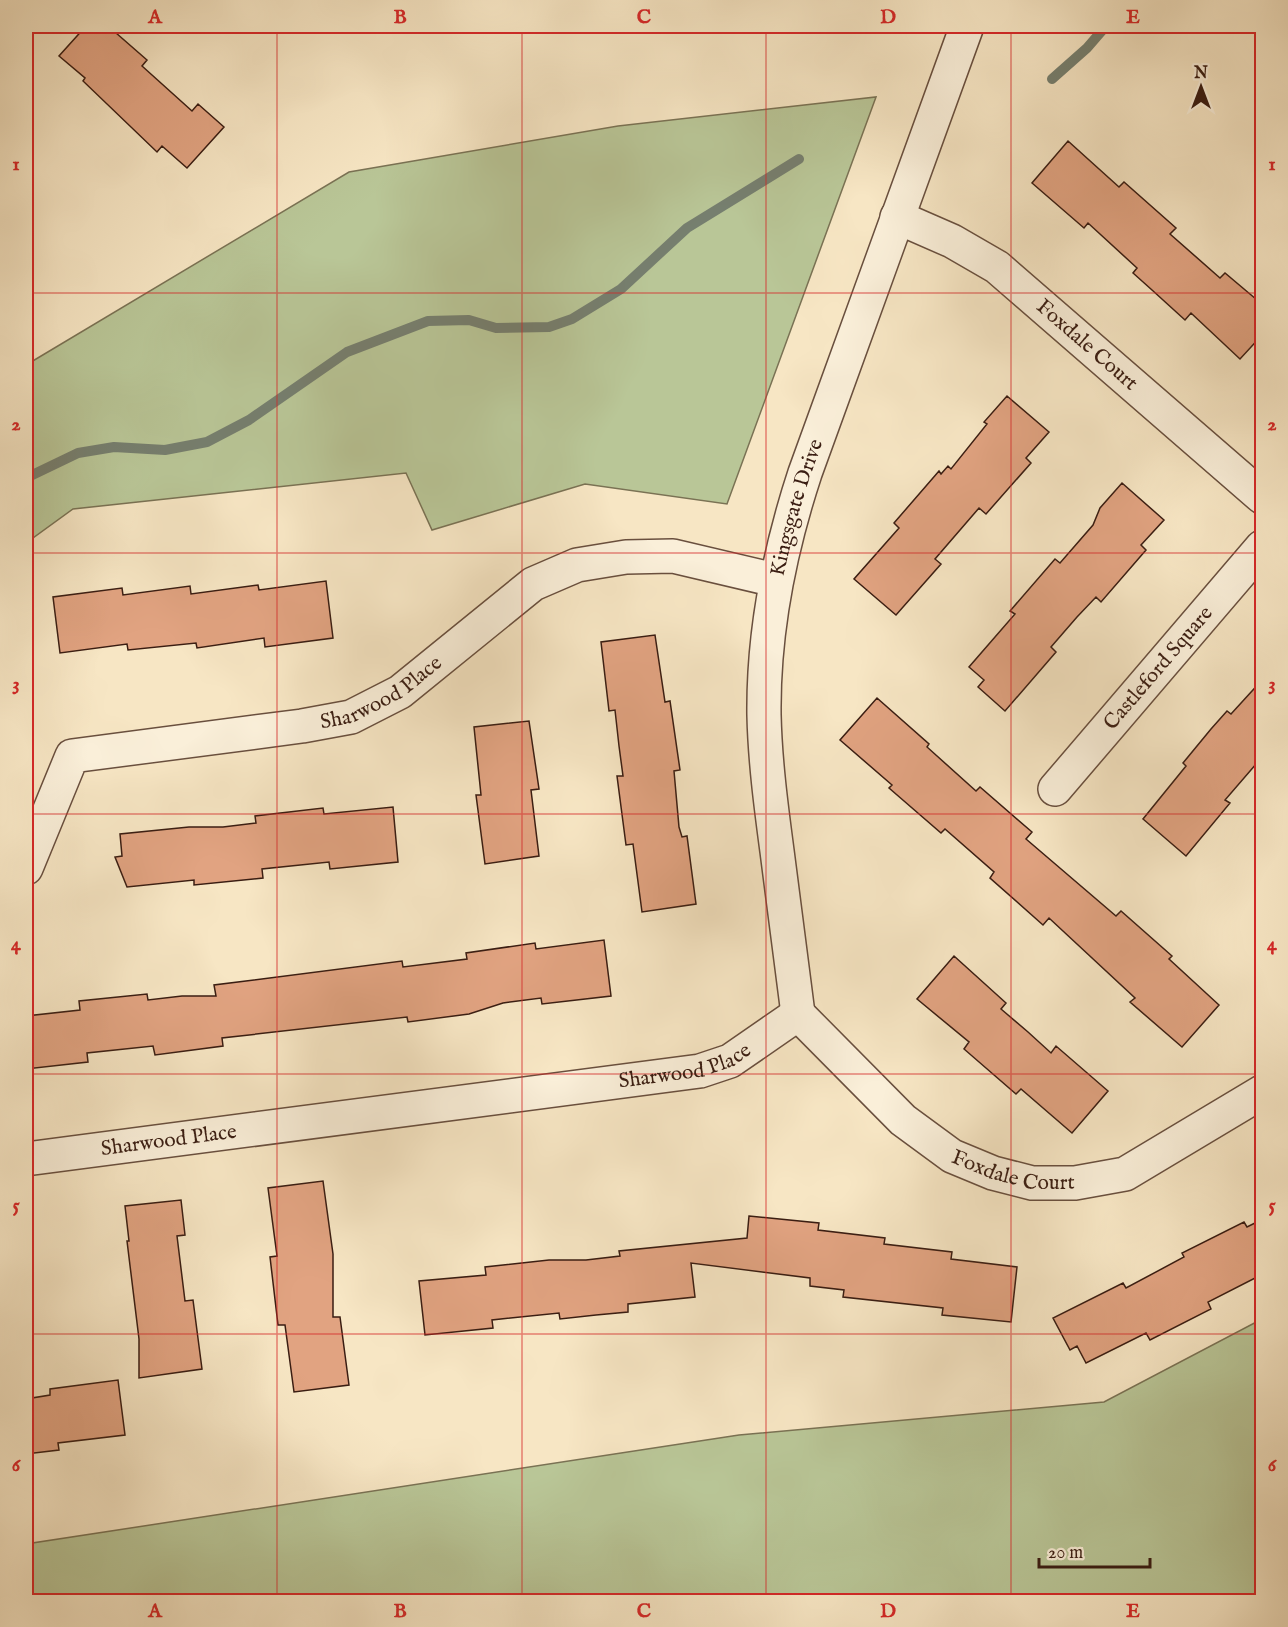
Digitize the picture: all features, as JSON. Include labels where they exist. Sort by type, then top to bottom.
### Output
[{"type":"street","name":"Kingsgate Drive","points":[[798,1014],[769,785],[764,714],[768,641],[775,580],[789,523],[805,473],[968,26]]},
{"type":"street","name":"Foxdale Court","points":[[897,217],[952,241],[997,267],[1263,497]]},
{"type":"street","name":"Castleford Square","points":[[1054,789],[1263,547]]},
{"type":"street","name":"Sharwood Place","points":[[26,868],[72,756],[302,726],[351,717],[400,692],[533,584],[577,565],[626,557],[673,556],[775,580]]},
{"type":"street","name":"Foxdale Court","points":[[798,1014],[903,1120],[952,1156],[993,1173],[1032,1183],[1075,1183],[1125,1174],[1263,1092]]},
{"type":"street","name":"Sharwood Place","points":[[26,1159],[700,1071],[730,1060],[798,1014]]},
{"type":"green space","points":[[876,97],[727,504],[585,484],[432,530],[406,473],[73,509],[26,543],[26,365],[349,172],[618,126]]},
{"type":"green space","points":[[1262,1319],[1262,1601],[26,1601],[26,1544],[739,1435],[1104,1402]]},
{"type":"building","points":[[86,26],[108,26],[147,60],[142,66],[192,111],[198,104],[224,127],[187,168],[162,146],[157,152],[83,81],[85,78],[59,56]]},
{"type":"building","points":[[1068,141],[1119,187],[1124,182],[1176,228],[1170,234],[1220,278],[1225,273],[1263,305],[1263,334],[1240,359],[1191,313],[1185,320],[1133,273],[1137,268],[1088,223],[1084,228],[1032,183]]},
{"type":"building","points":[[1007,396],[1049,432],[1026,458],[1031,463],[986,514],[979,508],[935,559],[941,564],[896,615],[854,579],[899,528],[894,523],[939,471],[941,474],[948,466],[951,469],[987,424],[984,422]]},
{"type":"building","points":[[1122,483],[1164,520],[1141,545],[1146,550],[1101,602],[1096,597],[1051,647],[1056,652],[1005,711],[978,687],[984,680],[969,667],[1015,614],[1010,611],[1055,559],[1060,563],[1093,525],[1100,508]]},
{"type":"building","points":[[326,581],[333,638],[265,647],[264,638],[197,648],[196,643],[128,650],[127,644],[60,653],[53,597],[122,588],[123,595],[190,586],[191,594],[258,585],[259,590]]},
{"type":"building","points":[[655,635],[665,702],[670,701],[680,770],[674,771],[679,827],[682,837],[687,836],[696,904],[642,912],[633,844],[626,845],[617,776],[623,776],[615,710],[609,711],[601,642]]},
{"type":"building","points":[[1263,679],[1263,756],[1225,800],[1230,803],[1186,856],[1143,819],[1186,766],[1183,763],[1211,729],[1227,711],[1231,714]]},
{"type":"building","points":[[877,698],[929,744],[927,747],[976,791],[980,787],[1032,832],[1026,839],[1116,916],[1121,911],[1172,956],[1169,959],[1219,1005],[1182,1047],[1130,1002],[1135,998],[1049,918],[1043,925],[990,878],[994,872],[945,829],[941,833],[889,788],[892,785],[840,740]]},
{"type":"building","points":[[529,721],[539,789],[531,790],[539,856],[485,864],[476,795],[481,795],[474,727]]},
{"type":"building","points":[[393,807],[398,862],[330,869],[329,862],[262,869],[263,878],[194,885],[194,880],[127,887],[115,857],[122,856],[120,834],[256,823],[255,816],[323,808],[324,814]]},
{"type":"building","points":[[604,940],[611,996],[542,1004],[541,998],[503,1003],[469,1014],[408,1022],[407,1017],[222,1038],[223,1046],[155,1055],[153,1046],[87,1053],[88,1062],[26,1069],[26,1016],[80,1010],[79,1001],[147,994],[148,1000],[182,996],[216,996],[214,985],[402,961],[403,967],[467,959],[466,953],[535,943],[536,949]]},
{"type":"building","points":[[954,956],[1006,1003],[1001,1009],[1051,1053],[1056,1046],[1108,1091],[1072,1133],[1021,1089],[1016,1094],[964,1049],[969,1042],[917,999]]},
{"type":"building","points":[[323,1181],[333,1254],[333,1317],[340,1317],[349,1385],[294,1392],[285,1325],[278,1325],[270,1257],[277,1256],[268,1188]]},
{"type":"building","points":[[181,1200],[185,1235],[177,1236],[185,1301],[193,1300],[202,1369],[139,1378],[139,1339],[125,1206]]},
{"type":"building","points":[[749,1216],[819,1223],[818,1230],[885,1238],[884,1244],[952,1252],[951,1259],[1017,1267],[1011,1322],[942,1315],[943,1308],[843,1297],[844,1290],[810,1286],[810,1278],[691,1263],[695,1297],[628,1304],[628,1312],[560,1319],[559,1313],[492,1320],[493,1328],[425,1335],[419,1281],[486,1275],[485,1267],[549,1260],[586,1260],[620,1256],[619,1251],[747,1238]]},
{"type":"building","points":[[1263,1219],[1263,1274],[1208,1302],[1211,1309],[1150,1340],[1146,1333],[1086,1363],[1077,1346],[1070,1350],[1053,1318],[1123,1283],[1126,1288],[1184,1257],[1182,1253],[1244,1222],[1247,1227]]},
{"type":"building","points":[[118,1380],[125,1435],[58,1443],[59,1450],[26,1454],[26,1399],[50,1395],[50,1389]]},
{"type":"waterway","points":[[1052,79],[1087,48],[1106,26]]},
{"type":"waterway","points":[[26,478],[78,453],[114,447],[165,450],[207,442],[249,420],[347,352],[428,321],[469,320],[496,328],[549,327],[572,319],[621,289],[687,228],[799,159]]}]
